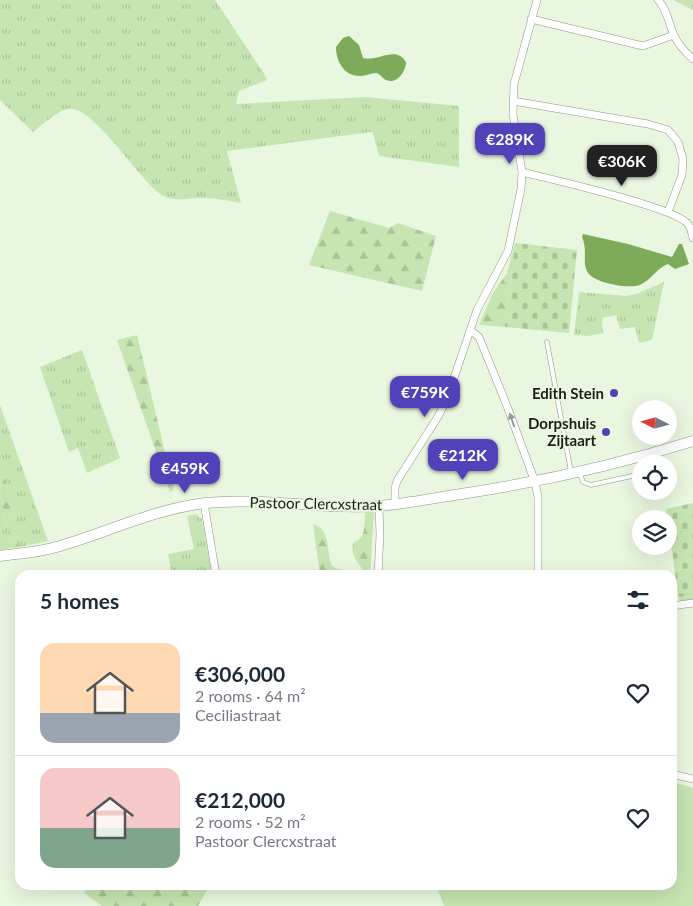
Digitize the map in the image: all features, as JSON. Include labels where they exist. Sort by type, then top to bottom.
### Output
[{"type":"street","points":[[395,504],[397,481],[439,415],[448,396],[477,310],[508,251],[522,190],[522,172],[513,114],[514,84],[537,0]]},
{"type":"street","points":[[658,0],[664,6],[674,35],[686,54],[693,59]]},
{"type":"street","points":[[531,19],[643,46],[674,35]]},
{"type":"street","points":[[513,101],[648,124],[668,130],[678,142],[683,159],[682,175],[668,212]]},
{"type":"street","points":[[522,172],[668,212],[690,223],[693,238]]},
{"type":"street","points":[[470,330],[479,337],[535,482],[538,498],[538,570]]},
{"type":"street","name":"Pastoor Clercxstraat","points":[[659,455],[693,441]]},
{"type":"street","name":"Pastoor Clercxstraat","points":[[0,556],[62,546],[182,507],[263,501],[349,507],[379,506],[535,482],[632,462]]},
{"type":"street","points":[[204,504],[215,570]]},
{"type":"street","points":[[378,570],[379,506]]},
{"type":"street","points":[[677,605],[693,603]]},
{"type":"street","points":[[677,775],[693,779]]},
{"type":"lane","points":[[547,342],[575,473],[583,482],[591,484],[632,476]]},
{"type":"green space","points":[[0,0],[215,0],[267,80],[239,91],[236,104],[365,97],[459,106],[459,167],[379,156],[373,133],[371,132],[227,151],[241,203],[208,198],[171,199],[152,187],[103,130],[90,118],[78,111],[64,110],[33,132],[0,100]]},
{"type":"green space","points":[[673,0],[693,0],[693,10]]},
{"type":"green space","points":[[330,211],[389,228],[398,223],[436,236],[422,291],[309,265]]},
{"type":"green space","points":[[515,243],[505,327],[479,325],[493,293],[507,273]]},
{"type":"green space","points":[[515,243],[577,250],[569,333],[505,327]]},
{"type":"green space","points":[[664,282],[652,340],[639,343],[635,327],[620,329],[616,315],[602,318],[603,333],[588,336],[574,335],[579,292],[626,296],[636,294]]},
{"type":"green space","points":[[137,335],[174,490],[170,492],[117,340]]},
{"type":"green space","points":[[82,350],[120,458],[87,473],[78,448],[69,452],[40,367]]},
{"type":"green space","points":[[0,405],[48,541],[20,547],[2,468],[0,468]]},
{"type":"green space","points":[[2,467],[20,547],[12,548],[0,493],[0,468]]},
{"type":"green space","points":[[0,493],[12,548],[0,550]]},
{"type":"green space","points":[[693,503],[693,591],[678,594],[677,570],[675,570],[673,555],[677,555],[677,510],[666,510]]},
{"type":"green space","points":[[365,512],[374,512],[370,570],[363,570],[358,564],[353,551],[354,542],[363,534]]},
{"type":"green space","points":[[196,514],[202,519],[211,570],[171,570],[168,554],[194,549],[187,516]]},
{"type":"green space","points":[[313,524],[323,530],[332,566],[344,570],[319,570]]},
{"type":"green space","points":[[693,591],[693,601],[680,603],[678,594]]},
{"type":"green space","points":[[677,783],[693,788],[693,906],[444,906],[438,890],[677,890]]},
{"type":"green space","points":[[86,890],[207,890],[198,906],[102,906],[84,893]]},
{"type":"shaded area","points":[[349,36],[359,45],[363,58],[369,59],[392,54],[402,57],[406,62],[403,73],[394,81],[386,80],[376,73],[363,76],[350,74],[339,63],[336,52],[336,47],[343,38]]},
{"type":"shaded area","points":[[583,234],[628,244],[672,257],[679,244],[682,244],[689,264],[675,269],[668,264],[640,285],[627,286],[603,282],[590,275],[587,271]]},
{"type":"place","name":"Edith Stein","points":[[614,393]]},
{"type":"place","name":"Dorpshuis Zijtaart","points":[[606,432]]}]
